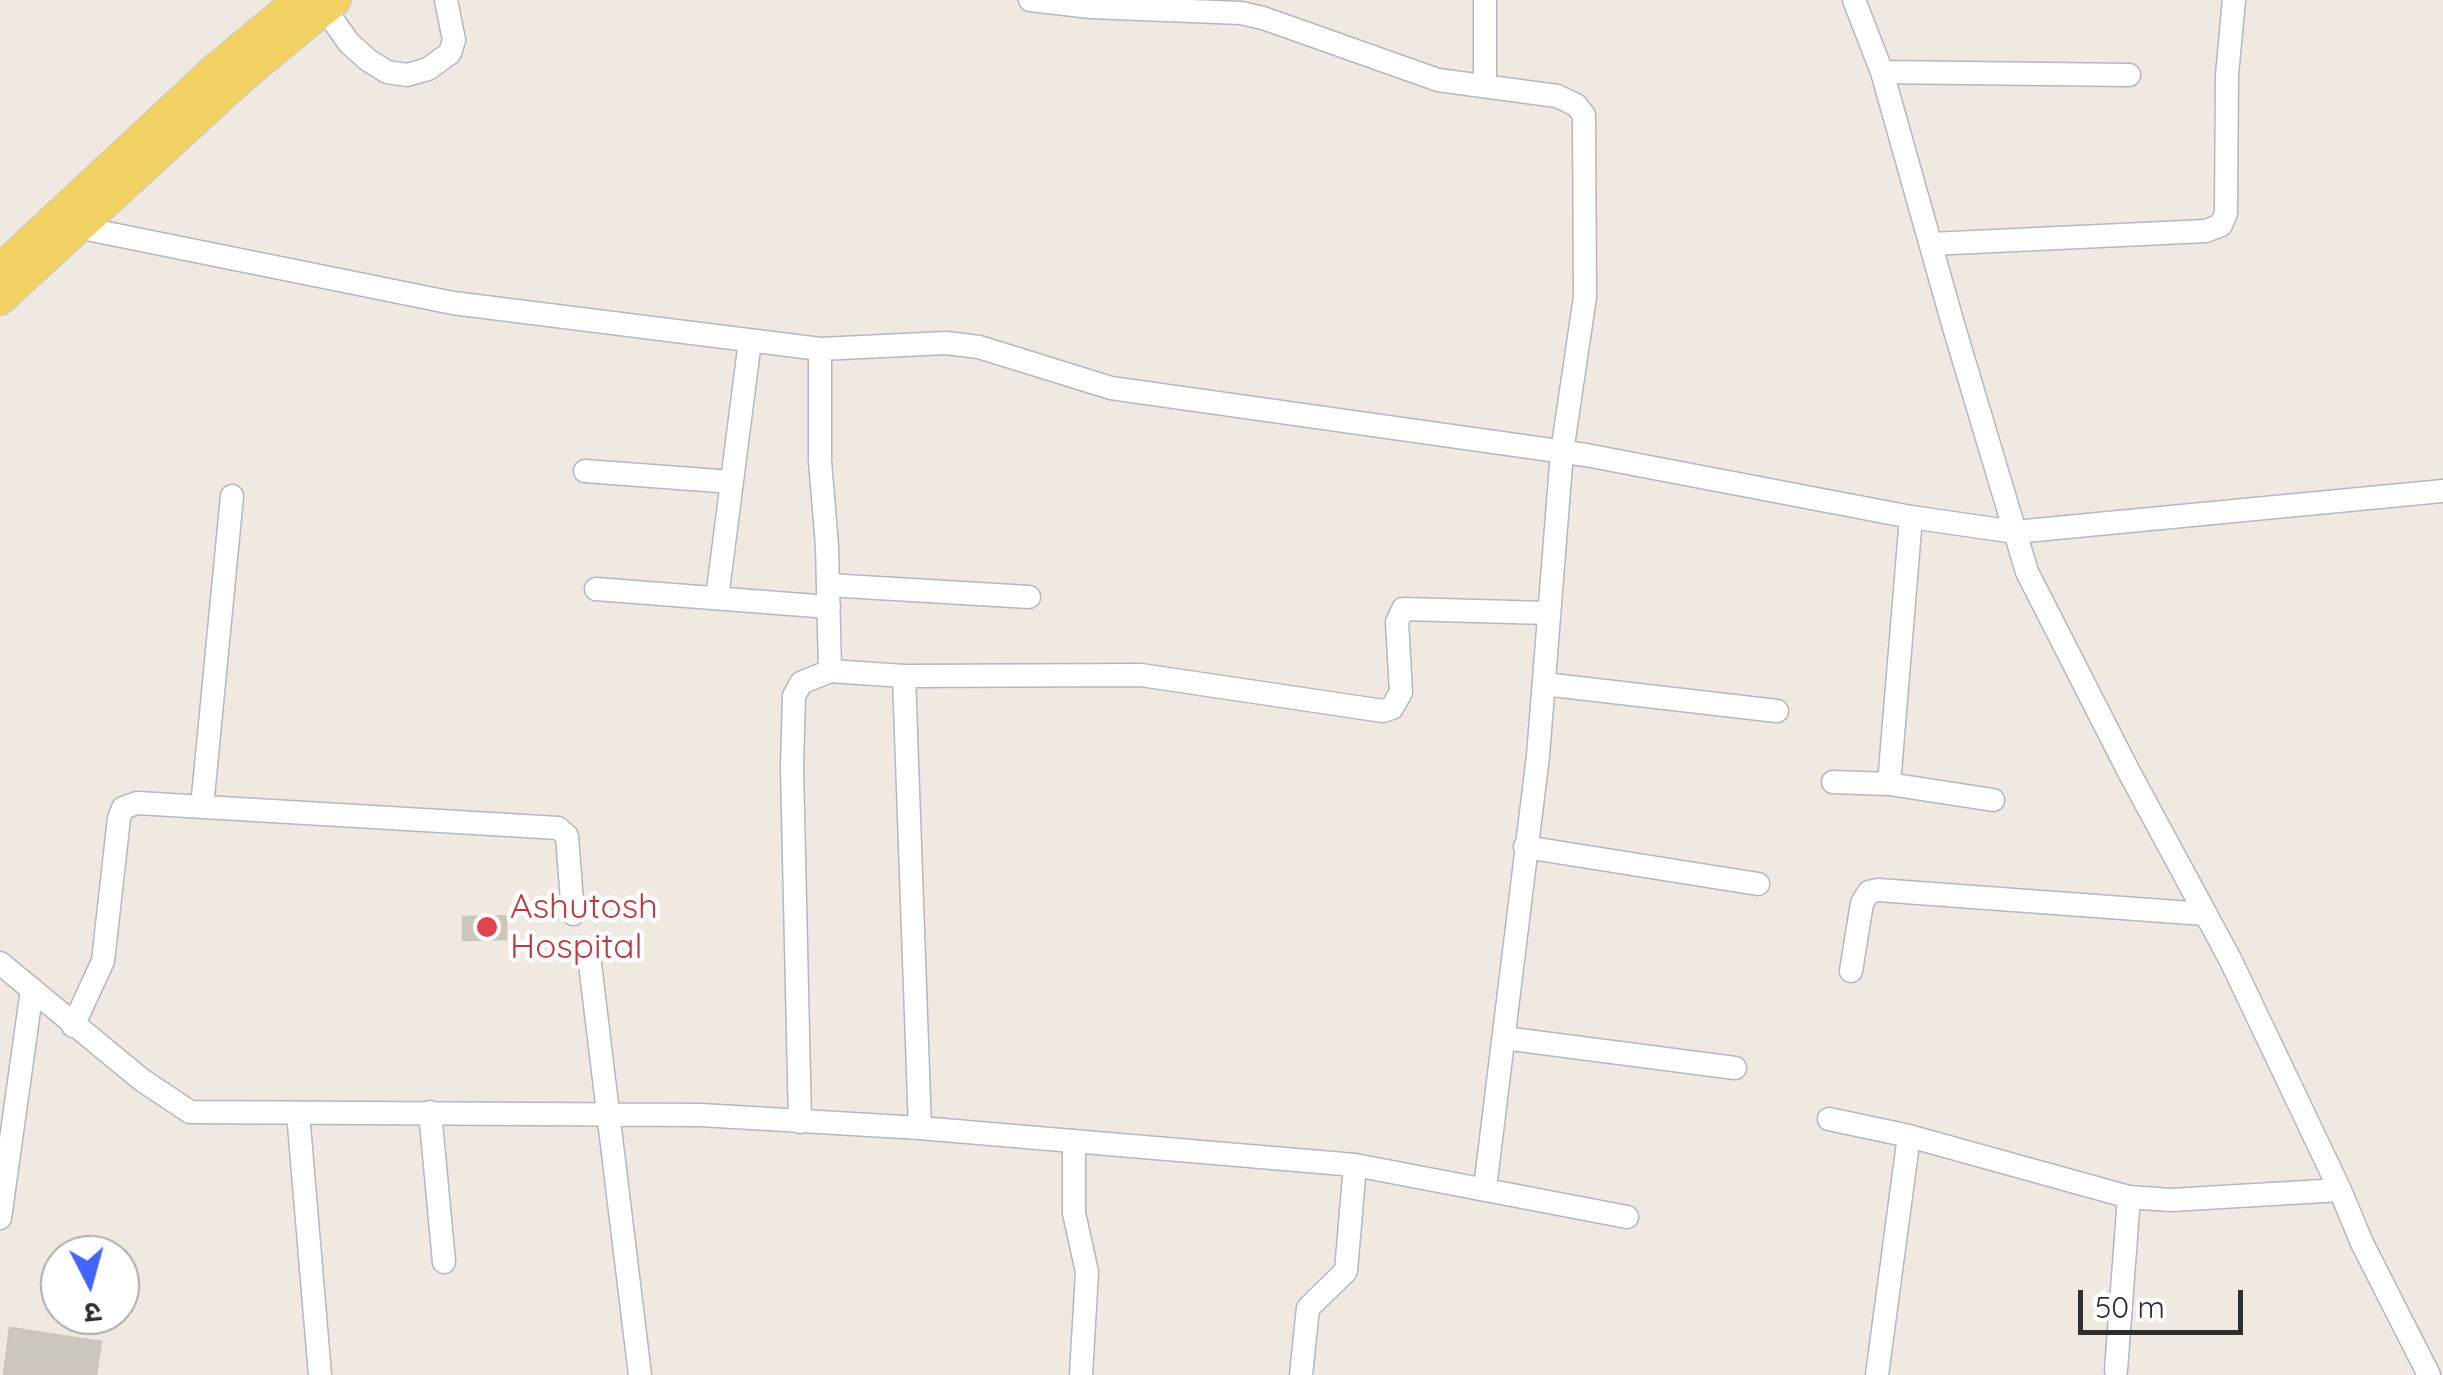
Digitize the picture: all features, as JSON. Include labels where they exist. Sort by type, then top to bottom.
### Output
[{"type":"main road","points":[[0,300],[307,7]]},
{"type":"main road","points":[[0,269],[216,68],[307,7]]},
{"type":"street","points":[[307,7],[368,60],[387,72],[406,75],[428,69],[450,53],[454,40],[446,0]]},
{"type":"street","points":[[1030,0],[1091,7],[1241,13],[1438,80],[1557,96],[1576,105],[1584,116],[1585,297],[1562,452],[1544,684],[1485,1188]]},
{"type":"street","points":[[1484,0],[1485,86]]},
{"type":"street","points":[[1854,0],[1882,72],[2027,572],[2230,959],[2362,1243],[2433,1370]]},
{"type":"street","points":[[1931,244],[2206,231],[2222,226],[2226,213],[2226,75],[2234,0]]},
{"type":"street","points":[[1882,72],[2129,75]]},
{"type":"street","points":[[77,228],[453,303],[820,349],[962,345],[1112,388],[1562,452],[1911,518],[2015,532],[2443,491]]},
{"type":"street","points":[[716,598],[750,341]]},
{"type":"street","points":[[820,349],[820,460],[830,670]]},
{"type":"street","points":[[586,470],[732,482]]},
{"type":"street","points":[[202,807],[232,496]]},
{"type":"street","points":[[1889,784],[1911,518]]},
{"type":"street","points":[[596,589],[716,598],[1029,597]]},
{"type":"street","points":[[800,1122],[792,786],[794,696],[801,683],[830,670],[904,676],[1141,676],[1383,711],[1392,708],[1401,692],[1397,622],[1403,609],[1548,613]]},
{"type":"street","points":[[904,676],[920,1128]]},
{"type":"street","points":[[1544,684],[1777,711]]},
{"type":"street","points":[[1834,782],[1889,784],[1993,800]]},
{"type":"street","points":[[73,1026],[103,961],[118,818],[123,808],[137,804],[558,828],[568,836],[573,914]]},
{"type":"street","points":[[1525,847],[1758,884]]},
{"type":"street","points":[[1851,972],[1862,903],[1869,892],[1878,890],[2204,914]]},
{"type":"street","points":[[589,956],[640,1375]]},
{"type":"street","points":[[0,963],[73,1026],[190,1112],[701,1115],[920,1128],[1355,1165],[1627,1217]]},
{"type":"street","points":[[0,1218],[32,989]]},
{"type":"street","points":[[1504,1038],[1735,1068]]},
{"type":"street","points":[[430,1112],[444,1262]]},
{"type":"street","points":[[298,1113],[320,1375]]},
{"type":"street","points":[[1829,1118],[2130,1197],[2171,1200],[2340,1190]]},
{"type":"street","points":[[1877,1375],[1909,1136]]},
{"type":"street","points":[[1074,1141],[1074,1213],[1087,1272],[1081,1375]]},
{"type":"street","points":[[1301,1375],[1308,1308],[1346,1271],[1355,1165]]},
{"type":"street","points":[[2116,1370],[2130,1197]]},
{"type":"building","points":[[506,916],[506,939],[463,940],[463,917]]},
{"type":"building","points":[[10,1328],[101,1342],[96,1375],[4,1375]]},
{"type":"place","name":"Ashutosh Hospital","points":[[487,927]]}]
